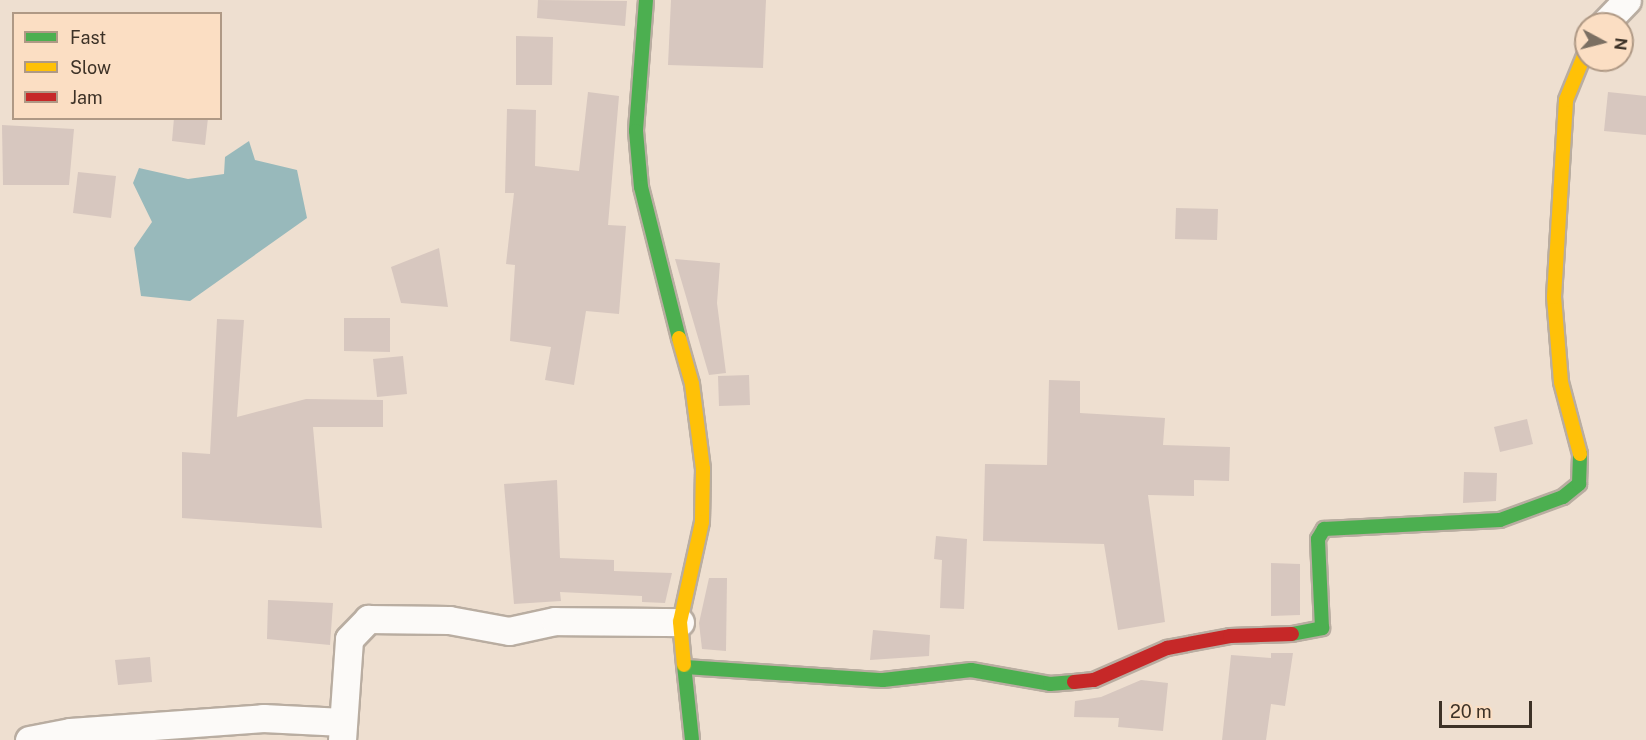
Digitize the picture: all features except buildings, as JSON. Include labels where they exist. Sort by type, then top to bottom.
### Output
[{"type":"street","points":[[646,0],[636,131],[641,186],[692,384],[703,469],[702,522],[680,622],[692,740]]},
{"type":"street","points":[[1616,12],[1627,0]]},
{"type":"street","points":[[685,667],[883,680],[971,670],[1050,684],[1094,680],[1167,648],[1230,636],[1318,633],[1322,628],[1318,539],[1324,529],[1500,520],[1563,497],[1579,484],[1581,460],[1561,382],[1554,297],[1564,197],[1566,100],[1577,72]]},
{"type":"street","points":[[29,740],[263,718],[343,731],[349,639],[368,619],[449,620],[509,631],[555,621],[680,622]]},
{"type":"water","points":[[249,141],[255,160],[297,170],[307,218],[190,301],[141,296],[134,248],[152,222],[133,183],[139,168],[188,179],[224,174],[225,157]]},
{"type":"traffic: fast","points":[[646,0],[636,131],[641,187],[679,338]]},
{"type":"traffic: fast","points":[[1292,634],[1322,628],[1318,539],[1324,529],[1500,520],[1563,497],[1579,484],[1580,454]]},
{"type":"traffic: fast","points":[[684,665],[692,740]]},
{"type":"traffic: fast","points":[[685,667],[883,680],[971,670],[1050,684],[1074,682]]},
{"type":"traffic: slow","points":[[1577,72],[1566,100],[1554,297],[1561,382],[1580,454]]},
{"type":"traffic: slow","points":[[679,338],[692,384],[703,469],[702,522],[680,622],[684,665]]},
{"type":"traffic: jam","points":[[1074,682],[1094,680],[1167,648],[1230,636],[1292,634]]}]
